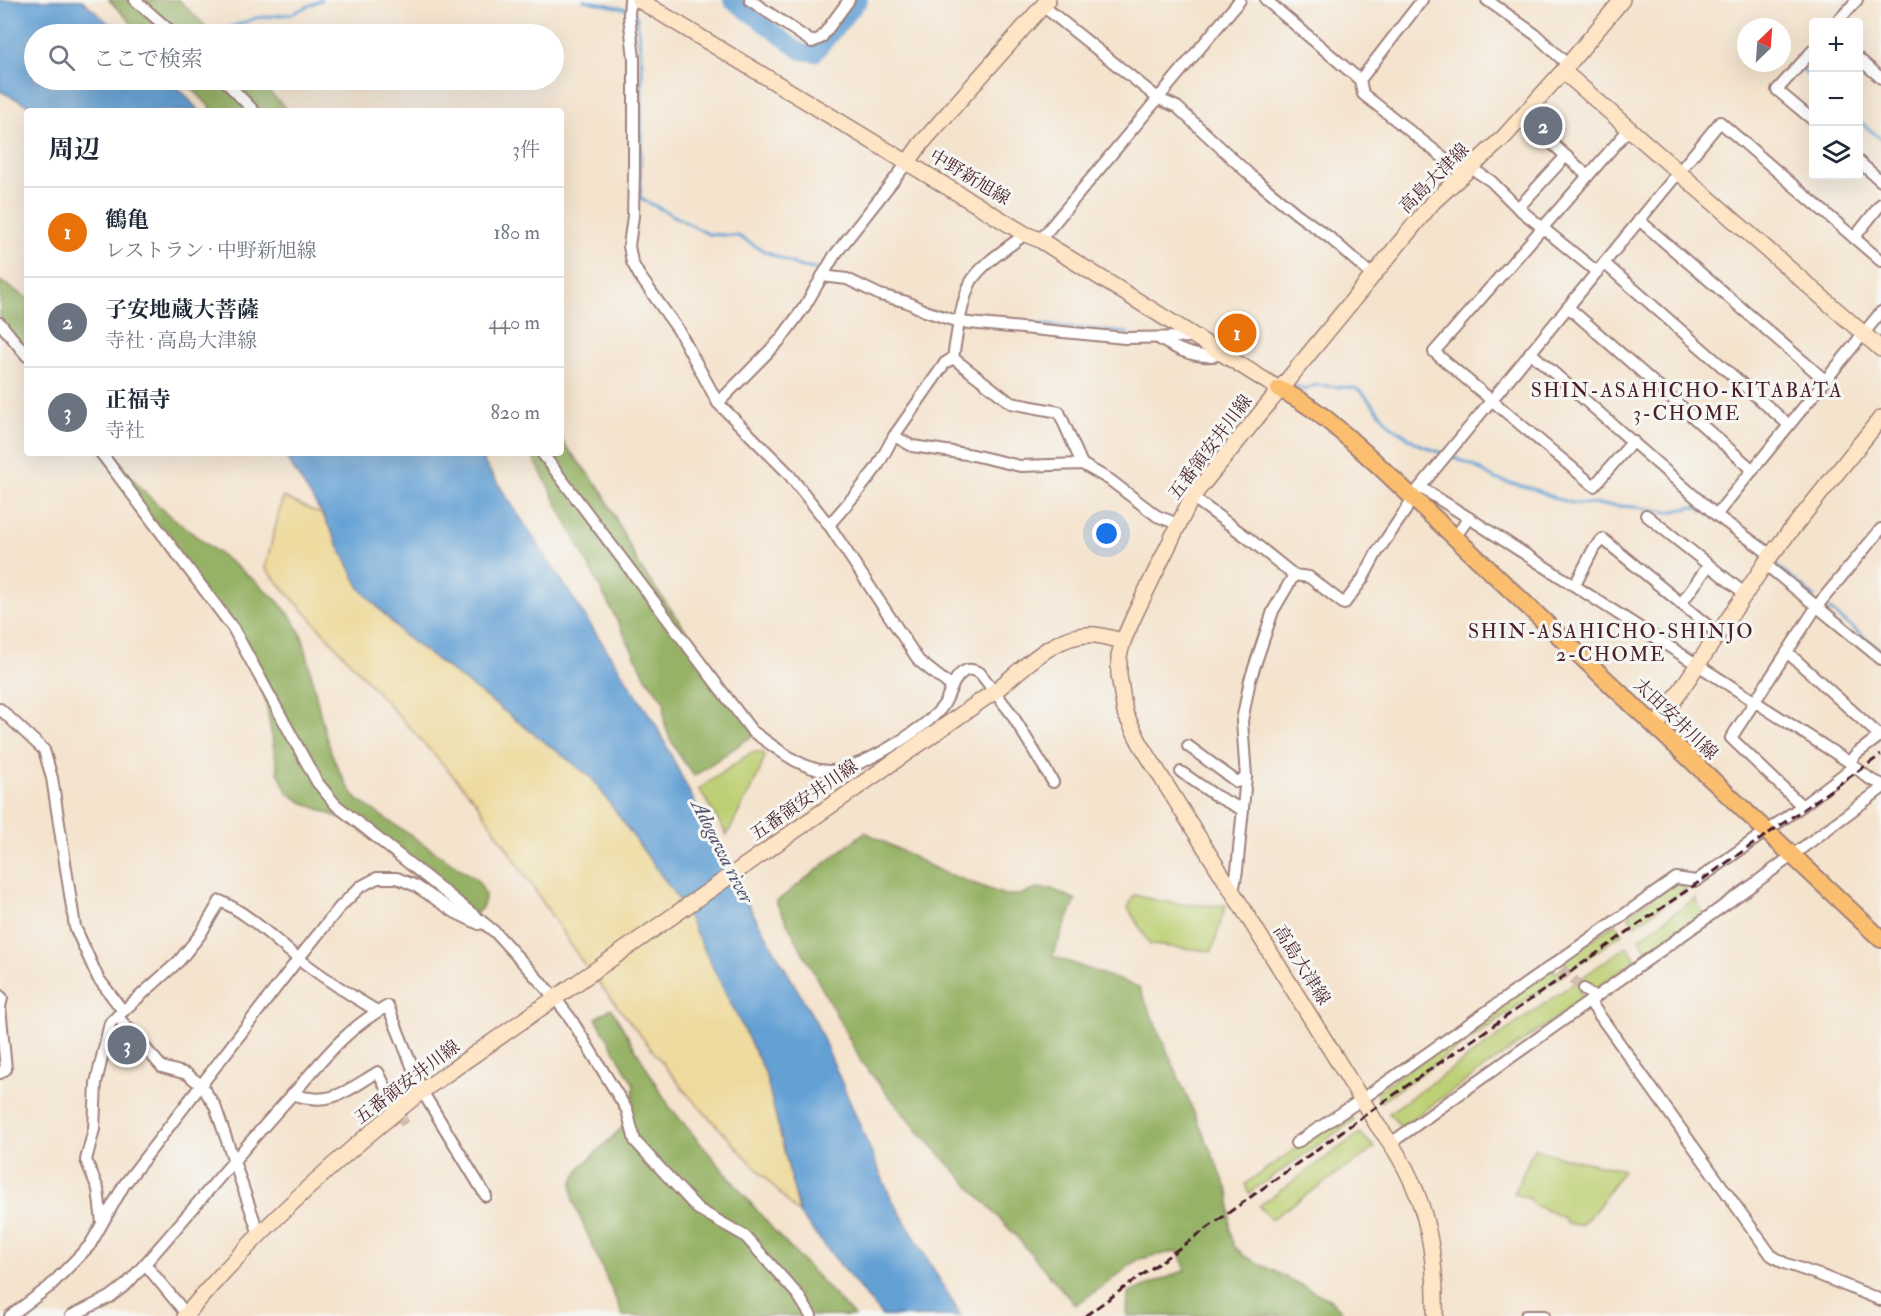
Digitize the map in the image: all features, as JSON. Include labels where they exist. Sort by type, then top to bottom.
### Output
[{"type":"main road","name":"中野新旭線","points":[[639,0],[1025,234],[1040,240],[1279,389]]},
{"type":"main road","name":"高島大津線","points":[[1279,389],[1433,202],[1522,116],[1566,68],[1622,0]]},
{"type":"main road","points":[[908,162],[920,145],[1046,3]]},
{"type":"main road","points":[[1566,68],[1629,129],[1881,349]]},
{"type":"main road","name":"太田安井川線","points":[[1279,389],[1293,395],[1334,425],[1416,494],[1455,537],[1881,939]]},
{"type":"main road","name":"五番領安井川線","points":[[187,1315],[258,1234],[335,1161],[422,1091],[994,691],[1046,650],[1069,638],[1094,635],[1123,641],[1192,497],[1279,389]]},
{"type":"main road","points":[[1656,727],[1768,560],[1881,418]]},
{"type":"main road","name":"高島大津線","points":[[1123,641],[1119,656],[1119,675],[1125,712],[1140,742],[1361,1100],[1391,1143],[1418,1194],[1435,1260],[1435,1316]]},
{"type":"street","points":[[135,0],[163,24]]},
{"type":"street","points":[[630,0],[629,16],[634,58],[633,216],[629,246],[632,262],[679,331],[718,403],[787,472],[829,525],[919,661],[952,687]]},
{"type":"street","points":[[750,0],[812,42],[821,38],[849,0]]},
{"type":"street","points":[[1040,240],[1240,0]]},
{"type":"street","points":[[1266,0],[1360,80],[1363,94],[1467,171],[1491,181],[1542,228],[1600,268],[1789,425]]},
{"type":"street","points":[[1360,80],[1422,0]]},
{"type":"street","points":[[1487,0],[1536,35],[1566,68]]},
{"type":"street","points":[[1841,18],[1857,0]]},
{"type":"street","points":[[1046,3],[1159,99],[1177,107],[1251,176],[1372,274]]},
{"type":"street","points":[[1809,55],[1777,90],[1809,117]]},
{"type":"street","points":[[1863,62],[1881,78]]},
{"type":"street","points":[[234,90],[251,108]]},
{"type":"street","points":[[1522,116],[1588,176]]},
{"type":"street","points":[[1192,497],[1293,575],[1309,577],[1344,604],[1362,580],[1376,554],[1416,494],[1447,454],[1720,122],[1881,261]]},
{"type":"street","points":[[1629,129],[1434,352],[1594,486],[1633,441]]},
{"type":"street","points":[[1518,208],[1566,156]]},
{"type":"street","points":[[718,403],[780,340],[805,306],[834,256],[908,162]]},
{"type":"street","points":[[1863,165],[1881,181]]},
{"type":"street","points":[[1854,238],[1881,204]]},
{"type":"street","points":[[1639,220],[1825,380]]},
{"type":"street","points":[[829,525],[871,474],[894,436],[945,363],[953,358],[959,322],[971,282],[984,266],[1025,234]]},
{"type":"street","points":[[822,276],[846,279],[880,295],[907,302],[925,311],[959,322],[1125,338],[1196,337]]},
{"type":"street","points":[[1568,308],[1753,470]]},
{"type":"street","points":[[1716,514],[1881,312]]},
{"type":"street","points":[[0,323],[24,352]]},
{"type":"street","points":[[1158,338],[1183,352],[1213,357],[1222,354]]},
{"type":"street","points":[[1530,352],[1768,560],[1817,606],[1881,658]]},
{"type":"street","points":[[953,358],[1011,403],[1059,412],[1082,464]]},
{"type":"street","points":[[894,436],[912,446],[973,455],[1020,466],[1082,464],[1110,480],[1156,516],[1178,524]]},
{"type":"street","points":[[103,456],[233,628],[317,782],[336,805],[488,926],[571,1019],[627,1110],[635,1141],[698,1209],[745,1236],[798,1294],[811,1316]]},
{"type":"street","points":[[544,456],[752,731],[795,761],[829,771],[848,767],[881,753],[927,722],[943,707],[958,676],[973,669],[980,673],[1011,713],[1053,782]]},
{"type":"street","points":[[1416,494],[1469,518],[1881,784]]},
{"type":"street","points":[[1646,515],[1744,593]]},
{"type":"street","points":[[1455,537],[1469,518]]},
{"type":"street","points":[[1802,806],[1731,738],[1817,606],[1879,534]]},
{"type":"street","points":[[1575,585],[1593,550],[1603,539],[1718,634]]},
{"type":"street","points":[[1681,604],[1709,565]]},
{"type":"street","points":[[1233,892],[1246,777],[1242,721],[1250,680],[1273,612],[1293,575]]},
{"type":"street","points":[[1296,1143],[1560,965],[1676,878],[1696,880],[1802,806],[1851,765],[1857,753],[1880,735],[1787,652]]},
{"type":"street","points":[[0,709],[44,750],[52,778],[75,927],[98,978],[120,1014],[162,1067],[187,1074],[201,1085],[215,1106],[258,1234]]},
{"type":"street","points":[[1188,746],[1237,782],[1246,777]]},
{"type":"street","points":[[1181,772],[1216,796],[1243,810]]},
{"type":"street","points":[[1391,1143],[1881,789]]},
{"type":"street","points":[[10,1316],[49,1287],[90,1245],[124,1185],[299,958],[339,908],[360,887],[377,878],[397,878],[416,886],[456,913],[488,926]]},
{"type":"street","points":[[102,1223],[98,1189],[86,1160],[94,1129],[96,1083],[110,1023],[178,962],[200,935],[220,901],[236,908],[299,958],[377,1011]]},
{"type":"street","points":[[1584,989],[1771,1255],[1784,1263],[1881,1300]]},
{"type":"street","points":[[0,996],[2,998],[0,1007],[6,1068],[0,1073]]},
{"type":"street","points":[[71,1316],[110,1297],[127,1284],[234,1158],[347,1034],[377,1011],[388,1006],[422,1091],[486,1196]]},
{"type":"street","points":[[292,1094],[307,1099],[334,1099],[378,1072],[392,1100]]},
{"type":"street","points":[[145,1264],[187,1315]]},
{"type":"street","points":[[1526,1316],[1544,1316]]},
{"type":"green space","points":[[109,0],[179,0],[203,24],[132,24]]},
{"type":"green space","points":[[194,90],[267,90],[286,108],[211,108]]},
{"type":"green space","points":[[0,281],[24,296],[24,357],[0,330]]},
{"type":"green space","points":[[564,444],[602,491],[640,567],[759,731],[694,776],[667,732],[665,703],[646,677],[533,456],[564,456]]},
{"type":"green space","points":[[104,456],[118,456],[126,471],[159,506],[256,582],[288,613],[303,641],[326,738],[347,786],[358,800],[476,879],[485,897],[480,910],[475,914],[351,823],[302,802],[288,793],[278,772],[262,680],[252,658]]},
{"type":"green space","points":[[752,752],[762,752],[765,756],[758,775],[727,835],[699,789]]},
{"type":"green space","points":[[865,832],[940,871],[1005,895],[1019,895],[1037,889],[1052,889],[1076,900],[1052,956],[1139,987],[1230,1195],[1230,1230],[1234,1246],[1246,1257],[1331,1300],[1347,1316],[1127,1316],[1128,1293],[1186,1270],[1178,1251],[1139,1259],[1075,1305],[1015,1235],[918,1131],[862,1063],[776,902]]},
{"type":"green space","points":[[1677,880],[1686,889],[1635,925],[1628,915]]},
{"type":"green space","points":[[1134,895],[1180,904],[1226,905],[1212,951],[1150,945],[1128,908]]},
{"type":"green space","points":[[1695,898],[1703,913],[1649,953],[1639,939]]},
{"type":"green space","points":[[1615,923],[1623,933],[1380,1102],[1376,1092],[1552,968],[1556,973],[1565,967],[1564,960]]},
{"type":"green space","points":[[1627,946],[1636,959],[1593,992],[1586,986],[1579,991],[1584,998],[1401,1127],[1389,1113]]},
{"type":"green space","points":[[611,1008],[669,1106],[776,1233],[854,1316],[623,1316],[573,1201],[572,1183],[581,1167],[630,1120],[631,1116],[634,1085],[596,1018]]},
{"type":"green space","points":[[1348,1112],[1354,1120],[1249,1193],[1245,1184]]},
{"type":"green space","points":[[1360,1133],[1375,1148],[1271,1219],[1259,1206]]},
{"type":"green space","points":[[1534,1148],[1558,1156],[1623,1170],[1596,1210],[1581,1225],[1567,1224],[1564,1218],[1532,1204],[1528,1198],[1514,1194]]},
{"type":"sand","points":[[283,497],[323,515],[360,588],[403,635],[591,777],[681,903],[765,1072],[800,1215],[688,1095],[583,963],[475,800],[265,568]]},
{"type":"water","points":[[0,0],[82,0],[110,24],[24,24],[24,90],[181,90],[196,108],[34,108],[0,91]]},
{"type":"water","points":[[285,456],[480,456],[656,725],[728,870],[815,1020],[890,1196],[961,1316],[882,1316],[800,1215],[765,1072],[681,903],[591,777],[404,635],[360,588],[323,515]]},
{"type":"waterway","points":[[240,24],[256,18],[291,14],[321,0]]},
{"type":"waterway","points":[[584,0],[627,9]]},
{"type":"waterway","points":[[731,0],[801,52],[815,54],[860,0]]},
{"type":"waterway","points":[[632,13],[637,17],[642,68],[640,198],[708,234],[738,236],[766,252],[801,267],[822,270]]},
{"type":"waterway","points":[[1802,70],[1809,76]]},
{"type":"waterway","points":[[1863,124],[1881,139]]},
{"type":"waterway","points":[[1006,321],[1128,333]]},
{"type":"waterway","points":[[1293,385],[1306,390],[1315,385],[1355,388],[1362,392],[1391,426],[1418,444],[1444,454]]},
{"type":"waterway","points":[[1450,456],[1474,466],[1495,479],[1534,489],[1573,503],[1635,507],[1669,512],[1693,507],[1704,512]]},
{"type":"waterway","points":[[1777,566],[1814,597]]},
{"type":"waterway","points":[[1829,609],[1881,651]]},
{"type":"tunnel","points":[[1562,969],[1584,989]]},
{"type":"tunnel","points":[[395,1106],[405,1124]]},
{"type":"railway","points":[[1085,1316],[1355,1122],[1881,755]]},
{"type":"place","name":"子安地蔵大菩薩","points":[[1543,126]]},
{"type":"place","name":"鶴亀","points":[[1237,333]]},
{"type":"place","name":"正福寺","points":[[127,1045]]},
{"type":"district","name":"SHIN-ASAHICHO-KITABATA 3-CHOME","points":[[1687,402]]},
{"type":"district","name":"SHIN-ASAHICHO-SHINJO 2-CHOME","points":[[1611,642]]},
{"type":"water label","name":"Adogawa river","points":[[723,851]]}]
